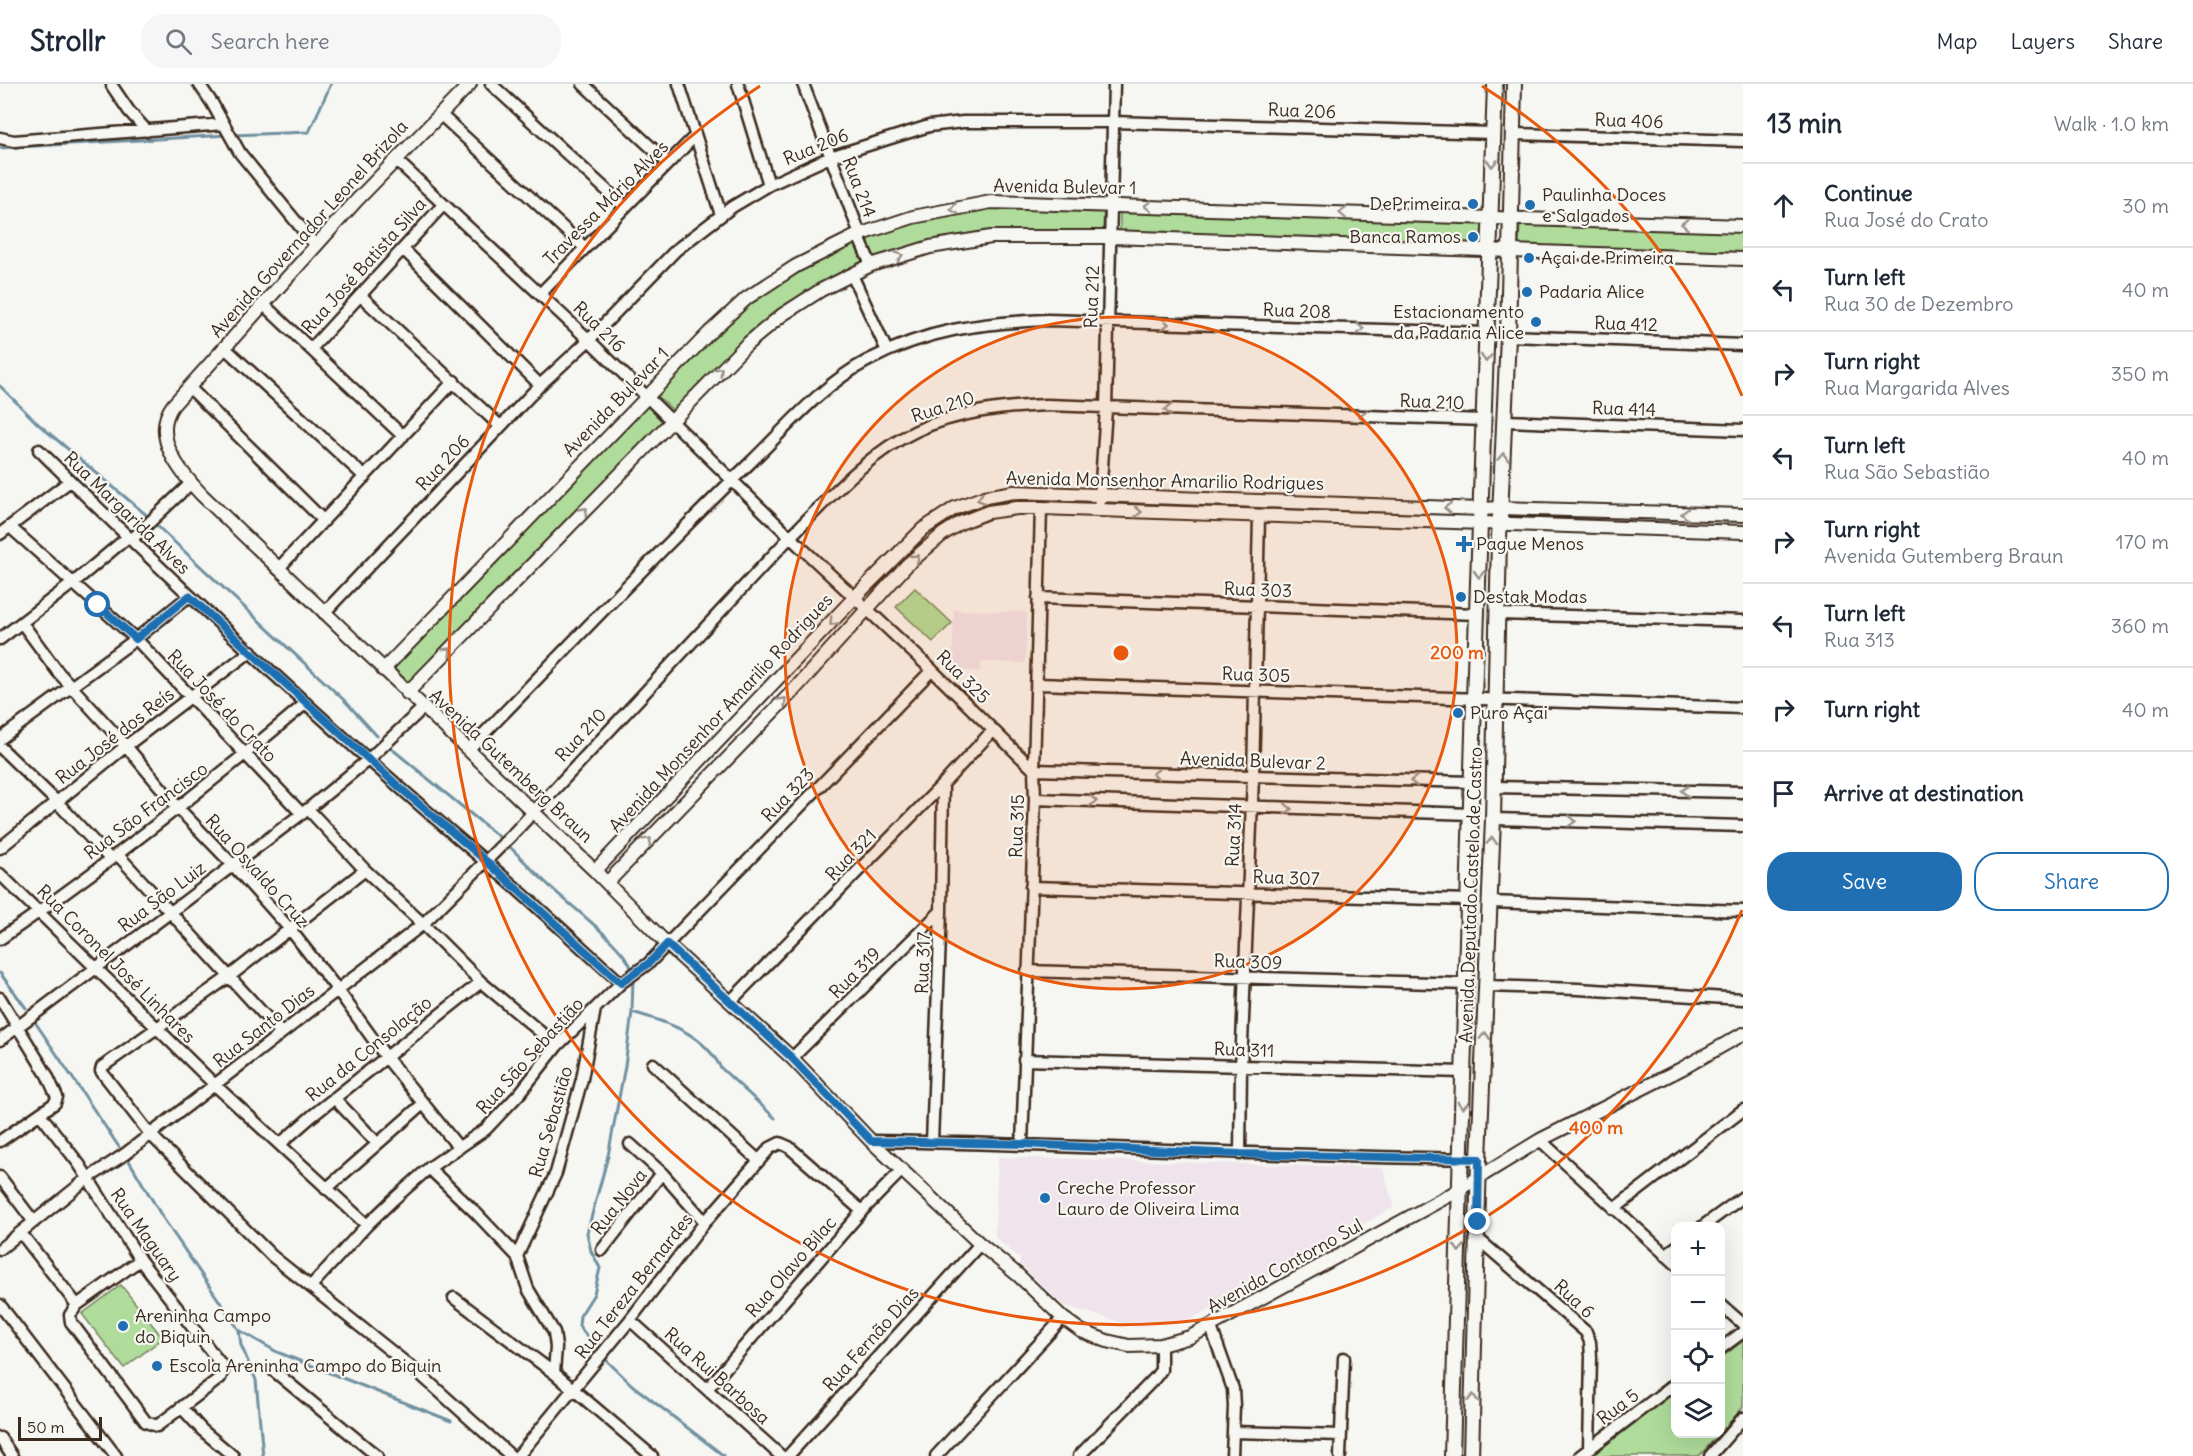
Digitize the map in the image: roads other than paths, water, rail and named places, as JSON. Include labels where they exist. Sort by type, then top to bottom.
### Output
[{"type":"main road","name":"Avenida Deputado Castelo de Castro","points":[[1452,1456],[1495,84]]},
{"type":"main road","name":"Avenida Deputado Castelo de Castro","points":[[1471,1456],[1479,1159],[1493,819],[1500,508],[1508,336],[1514,84]]},
{"type":"street","points":[[199,84],[240,153],[316,246]]},
{"type":"street","name":"Avenida Governador Leonel Brizola","points":[[177,400],[316,246],[470,84]]},
{"type":"street","points":[[491,84],[625,207]]},
{"type":"street","points":[[583,84],[668,163]]},
{"type":"street","points":[[679,84],[721,215]]},
{"type":"street","points":[[738,84],[769,185]]},
{"type":"street","name":"Rua 214","points":[[803,84],[871,265]]},
{"type":"street","name":"Rua 212","points":[[1100,511],[1106,409],[1114,84]]},
{"type":"street","points":[[112,86],[129,111],[147,131]]},
{"type":"street","points":[[440,114],[585,248]]},
{"type":"street","name":"Rua 206","points":[[324,613],[500,426],[589,340],[676,250],[721,215],[769,185],[830,157],[929,126],[987,121],[1112,122],[1493,133]]},
{"type":"street","points":[[0,138],[14,141],[224,124]]},
{"type":"street","name":"Rua 406","points":[[1514,134],[1743,141]]},
{"type":"street","name":"Travessa Mário Alves","points":[[540,294],[695,136]]},
{"type":"street","name":"Rua 216","points":[[396,160],[589,340],[790,537],[855,597]]},
{"type":"street","name":"Avenida Bulevar 1","points":[[383,670],[647,396],[747,298],[796,266],[859,234],[913,217],[990,202],[1743,226]]},
{"type":"street","name":"Rua José Batista Silva","points":[[311,349],[442,205]]},
{"type":"street","points":[[406,693],[732,358],[767,327],[821,290],[871,265],[930,247],[991,237],[1111,237],[1743,259]]},
{"type":"street","points":[[403,249],[540,385]]},
{"type":"street","points":[[852,275],[887,351]]},
{"type":"street","points":[[361,296],[500,426]]},
{"type":"street","points":[[263,304],[403,436]]},
{"type":"street","points":[[468,750],[732,480],[828,388],[865,362],[924,336],[959,328],[1000,322],[1047,320],[1107,322]]},
{"type":"street","name":"Rua 208","points":[[1107,322],[1487,333]]},
{"type":"street","name":"Rua 412","points":[[1508,336],[1743,345]]},
{"type":"street","points":[[225,348],[365,477]]},
{"type":"street","points":[[278,569],[454,381]]},
{"type":"street","points":[[189,387],[324,521]]},
{"type":"street","name":"Avenida Gutemberg Braun","points":[[177,400],[169,410],[166,440],[175,463],[191,483],[406,693],[596,871],[667,944],[792,1058],[871,1141]]},
{"type":"street","name":"Rua 210","points":[[533,811],[833,494],[891,446],[916,431],[966,414],[1046,405],[1106,409],[1484,420]]},
{"type":"street","name":"Rua 414","points":[[1504,421],[1743,430]]},
{"type":"street","name":"Rua Margarida Alves","points":[[39,450],[189,596],[621,983]]},
{"type":"street","points":[[0,534],[70,480]]},
{"type":"street","points":[[3,632],[22,623],[130,538],[191,483]]},
{"type":"street","name":"Avenida Monsenhor Amarilio Rodrigues","points":[[596,871],[855,597],[923,529],[955,508],[986,497],[1014,492],[1481,509],[1743,515]]},
{"type":"street","name":"Avenida Monsenhor Amarilio Rodrigues","points":[[607,883],[793,691],[907,565],[943,534],[960,523],[988,512],[1017,508],[1041,508],[1743,532]]},
{"type":"street","name":"Rua 315","points":[[1022,1144],[1035,799],[1041,508]]},
{"type":"street","points":[[1602,511],[1602,527]]},
{"type":"street","name":"Rua 314","points":[[1240,1154],[1241,1066],[1254,777],[1259,516]]},
{"type":"street","name":"Rua José do Crato","points":[[10,526],[136,639],[246,754],[481,982],[557,1046]]},
{"type":"street","points":[[0,739],[136,639],[189,596]]},
{"type":"street","name":"Rua 325","points":[[855,597],[1034,770]]},
{"type":"street","name":"Rua 303","points":[[1038,598],[1477,614]]},
{"type":"street","points":[[1499,614],[1743,621]]},
{"type":"street","name":"Rua Osvaldo Cruz","points":[[22,623],[49,662],[126,746],[178,808],[289,928],[386,1057],[459,1148]]},
{"type":"street","name":"Rua José dos Reís","points":[[0,848],[126,746],[251,651]]},
{"type":"street","name":"Rua 323","points":[[667,944],[932,669]]},
{"type":"street","name":"Rua 305","points":[[1038,684],[1496,701]]},
{"type":"street","points":[[1496,701],[1743,708]]},
{"type":"street","name":"Rua São Francisco","points":[[0,939],[178,808],[306,703]]},
{"type":"street","name":"Rua São Luiz","points":[[0,1040],[305,811],[369,759],[423,708]]},
{"type":"street","name":"Rua 321","points":[[731,1001],[993,730]]},
{"type":"street","points":[[0,747],[170,912],[281,1033]]},
{"type":"street","name":"Avenida Bulevar 2","points":[[1034,770],[1472,782]]},
{"type":"street","name":"Rua 317","points":[[932,1142],[941,911],[943,784]]},
{"type":"street","points":[[1494,787],[1743,792]]},
{"type":"street","points":[[1035,799],[1471,814]]},
{"type":"street","name":"Rua Santo Dias","points":[[0,1249],[87,1179],[125,1154],[423,924],[533,811]]},
{"type":"street","points":[[1493,819],[1743,826]]},
{"type":"street","points":[[365,870],[230,976],[102,1067],[102,1074],[150,1134],[272,1256],[421,1375],[511,1456]]},
{"type":"street","name":"Rua Coronel José Linhares","points":[[0,874],[215,1085],[367,1225]]},
{"type":"street","name":"Rua 307","points":[[1031,887],[1469,900]]},
{"type":"street","points":[[1490,902],[1743,911]]},
{"type":"street","name":"Rua 319","points":[[792,1058],[941,911]]},
{"type":"street","name":"Rua São Sebastião","points":[[310,1286],[367,1225],[429,1168],[486,1130],[557,1046],[621,983],[649,963],[667,944]]},
{"type":"street","name":"Rua 309","points":[[1028,971],[1467,984]]},
{"type":"street","name":"Rua da Consolação","points":[[280,1144],[334,1098],[481,982]]},
{"type":"street","points":[[1487,987],[1578,989],[1743,999]]},
{"type":"street","points":[[0,998],[19,1026],[57,1097],[55,1103],[0,1141]]},
{"type":"street","name":"Rua Sebastião","points":[[517,1256],[556,1173],[582,1079],[595,1009]]},
{"type":"street","name":"Avenida Contorno Sul","points":[[871,1141],[980,1244],[1018,1275],[1063,1318],[1081,1331],[1129,1346],[1161,1345],[1190,1337],[1211,1327],[1460,1189],[1540,1140],[1683,1068],[1743,1034]]},
{"type":"street","name":"Rua 311","points":[[1024,1060],[1464,1071]]},
{"type":"street","points":[[653,1064],[759,1160]]},
{"type":"street","points":[[334,1098],[377,1143]]},
{"type":"street","points":[[326,1188],[424,1103]]},
{"type":"street","points":[[1614,1209],[1743,1110]]},
{"type":"street","name":"Rua Maguary","points":[[40,1114],[79,1164],[140,1260],[224,1368],[223,1374],[182,1408]]},
{"type":"street","points":[[1540,1140],[1671,1260]]},
{"type":"street","points":[[871,1141],[1022,1144],[1240,1154],[1479,1159]]},
{"type":"street","name":"Rua Tereza Bernardes","points":[[518,1456],[630,1320],[705,1222],[770,1148],[780,1143],[789,1147],[862,1211]]},
{"type":"street","points":[[630,1144],[662,1173],[705,1222]]},
{"type":"street","points":[[429,1168],[517,1256],[528,1289],[554,1332],[556,1347],[554,1373]]},
{"type":"street","name":"Rua Olavo Bilac","points":[[708,1388],[862,1211],[902,1170]]},
{"type":"street","name":"Rua Nova","points":[[602,1250],[662,1173]]},
{"type":"street","points":[[0,1178],[34,1222]]},
{"type":"street","points":[[1710,1222],[1743,1197]]},
{"type":"street","points":[[21,1233],[77,1305]]},
{"type":"street","name":"Rua 6","points":[[1477,1238],[1586,1332],[1590,1342],[1591,1357],[1584,1453]]},
{"type":"street","name":"Rua Fernão Dias","points":[[788,1456],[980,1244]]},
{"type":"street","points":[[1665,1255],[1671,1251]]},
{"type":"street","points":[[140,1260],[77,1305],[70,1315],[71,1322],[146,1422],[157,1426],[182,1408],[202,1430],[233,1456]]},
{"type":"street","points":[[454,1298],[554,1373],[652,1456]]},
{"type":"street","points":[[0,1305],[116,1456]]},
{"type":"street","points":[[1725,1308],[1743,1324]]},
{"type":"street","points":[[936,1456],[1063,1318]]},
{"type":"street","name":"Rua Rui Barbosa","points":[[630,1320],[781,1456]]},
{"type":"street","points":[[1211,1327],[1233,1389],[1232,1456]]},
{"type":"street","points":[[1725,1345],[1743,1332]]},
{"type":"street","points":[[1079,1456],[1161,1370],[1161,1345]]},
{"type":"street","points":[[1340,1456],[1344,1358]]},
{"type":"street","points":[[274,1371],[377,1456]]},
{"type":"street","name":"Rua 5","points":[[1584,1453],[1675,1384]]},
{"type":"street","points":[[1710,1456],[1743,1418]]},
{"type":"street","points":[[1233,1432],[1341,1435]]},
{"type":"street","points":[[0,1438],[12,1456]]},
{"type":"waterway","points":[[234,135],[309,132],[331,84]]},
{"type":"waterway","points":[[0,148],[228,135]]},
{"type":"waterway","points":[[0,386],[37,423],[150,518]]},
{"type":"waterway","points":[[154,523],[345,701],[377,736]]},
{"type":"waterway","points":[[392,749],[499,837]]},
{"type":"waterway","points":[[511,848],[549,886],[611,940],[632,971]]},
{"type":"waterway","points":[[0,973],[26,1008]]},
{"type":"waterway","points":[[633,978],[632,1012],[625,1066],[608,1156],[587,1233],[591,1251],[600,1268],[594,1294],[580,1316],[579,1326],[601,1355],[632,1385],[724,1456]]},
{"type":"waterway","points":[[632,1012],[671,1025],[694,1038],[704,1046],[721,1068],[775,1118]]},
{"type":"waterway","points":[[35,1022],[119,1147]]},
{"type":"waterway","points":[[128,1159],[163,1218],[239,1330],[241,1345],[256,1380],[263,1456]]},
{"type":"waterway","points":[[239,1330],[277,1352],[451,1421]]},
{"type":"place","name":"DePrimeira","points":[[1473,204]]},
{"type":"place","name":"Paulinha Doces e Salgados","points":[[1530,205]]},
{"type":"place","name":"Banca Ramos","points":[[1473,237]]},
{"type":"place","name":"Açai de Primeira","points":[[1529,258]]},
{"type":"place","name":"Padaria Alice","points":[[1527,292]]},
{"type":"place","name":"Estacionamento da Padaria Alice","points":[[1536,322]]},
{"type":"place","name":"Pague Menos","points":[[1464,544]]},
{"type":"place","name":"Destak Modas","points":[[1461,597]]},
{"type":"place","name":"Puro Açai","points":[[1458,713]]},
{"type":"place","name":"Creche Professor Lauro de Oliveira Lima","points":[[1045,1198]]},
{"type":"place","name":"Areninha Campo do Biquin","points":[[123,1326]]},
{"type":"place","name":"Escola Areninha Campo do Biquin","points":[[157,1366]]}]
